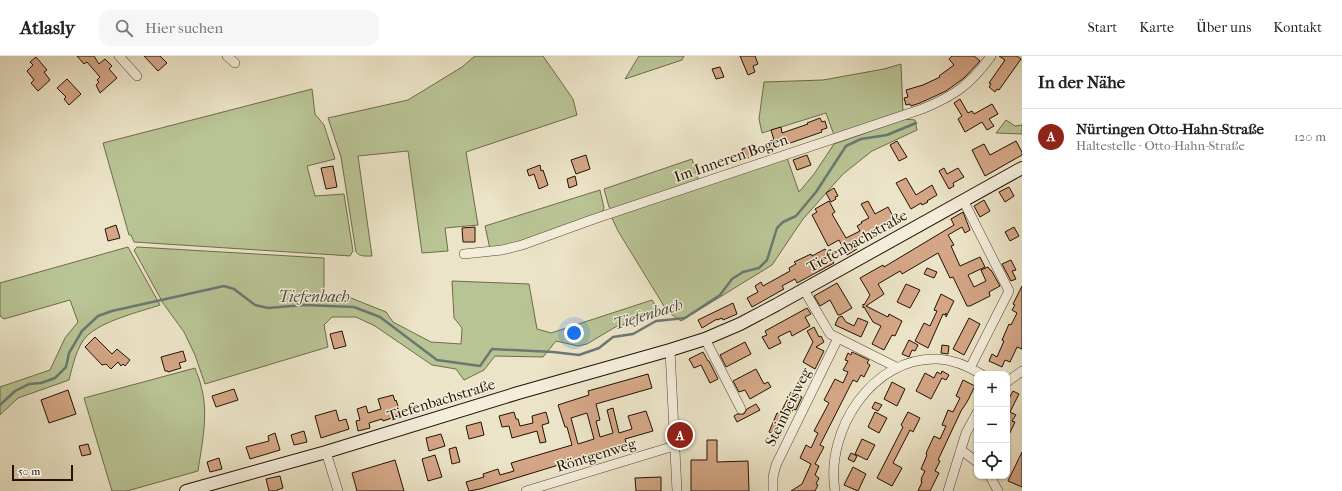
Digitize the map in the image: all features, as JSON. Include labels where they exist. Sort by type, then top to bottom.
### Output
[{"type":"street","points":[[119,56],[137,76]]},
{"type":"street","points":[[227,56],[235,63]]},
{"type":"street","name":"Im Inneren Bogen","points":[[464,254],[502,250],[522,245],[594,219],[922,109],[943,100],[959,90],[973,79],[991,56]]},
{"type":"street","name":"Tiefenbachstraße","points":[[186,491],[326,452],[518,393],[705,339],[740,324],[804,290],[1022,168]]},
{"type":"street","points":[[963,200],[1009,291],[970,368]]},
{"type":"street","points":[[804,290],[830,334],[896,367]]},
{"type":"street","name":"Steinbeisweg","points":[[772,491],[776,465],[838,338]]},
{"type":"street","points":[[705,339],[740,409]]},
{"type":"street","points":[[670,350],[677,491]]},
{"type":"street","points":[[835,491],[834,466],[836,449],[845,422],[860,398],[871,386],[896,367],[916,361],[940,359],[955,362],[976,371]]},
{"type":"street","points":[[1010,380],[1022,371]]},
{"type":"street","points":[[1010,380],[1022,376]]},
{"type":"street","points":[[948,491],[966,434],[974,419]]},
{"type":"street","name":"Röntgenweg","points":[[526,491],[674,446]]},
{"type":"street","points":[[962,450],[974,460]]},
{"type":"street","points":[[326,452],[338,491]]},
{"type":"street","points":[[992,479],[998,491]]},
{"type":"green space","points":[[475,56],[543,56],[573,99],[577,115],[466,152],[478,225],[445,228],[448,251],[422,253],[408,151],[358,156],[372,256],[359,255],[356,252],[341,157],[328,118],[408,100],[462,67]]},
{"type":"green space","points":[[639,56],[684,56],[682,60],[625,79]]},
{"type":"green space","points":[[901,64],[903,113],[834,135],[826,113],[762,133],[759,119],[764,82],[823,80],[884,69]]},
{"type":"green space","points":[[312,89],[315,114],[324,125],[335,159],[307,166],[315,196],[344,194],[353,251],[350,256],[134,242],[131,235],[129,235],[103,143]]},
{"type":"green space","points":[[905,119],[915,120],[917,130],[872,151],[843,174],[803,219],[772,265],[681,321],[667,311],[618,231],[611,216],[787,158],[799,192],[814,174],[834,144]]},
{"type":"green space","points":[[1006,120],[1015,126],[1022,125],[1022,134],[996,133]]},
{"type":"green space","points":[[692,159],[699,182],[612,209],[609,207],[604,189]]},
{"type":"green space","points":[[600,190],[604,208],[602,212],[512,245],[490,249],[485,226]]},
{"type":"green space","points":[[128,247],[160,305],[110,322],[93,331],[86,337],[80,346],[75,357],[69,380],[18,398],[0,415],[0,387],[50,370],[65,338],[78,322],[70,300],[4,319],[0,316],[0,283]]},
{"type":"green space","points":[[137,247],[324,258],[324,296],[351,298],[386,312],[393,322],[431,342],[461,344],[462,328],[454,318],[452,281],[529,284],[537,329],[551,333],[652,300],[660,313],[642,321],[617,326],[587,344],[578,346],[556,341],[543,357],[495,356],[484,370],[464,380],[456,369],[432,365],[375,326],[356,317],[332,317],[324,325],[328,347],[205,384],[195,355],[184,332],[163,303],[134,250]]},
{"type":"green space","points":[[195,368],[201,384],[205,417],[198,471],[127,491],[112,491],[84,398]]},
{"type":"building","points":[[77,56],[94,56],[99,64],[105,59],[112,66],[109,69],[117,78],[100,93],[96,85],[99,82],[97,80],[100,77],[87,62],[84,64]]},
{"type":"building","points":[[144,56],[160,56],[167,63],[158,71]]},
{"type":"building","points":[[740,56],[755,56],[758,64],[753,66],[755,72],[748,75]]},
{"type":"building","points":[[952,56],[974,56],[980,61],[964,78],[946,91],[920,103],[911,106],[910,104],[906,105],[904,98],[908,97],[906,90],[923,85],[940,77],[939,76],[954,65],[949,59]]},
{"type":"building","points":[[999,56],[1017,56],[1021,59],[999,90],[997,89],[995,92],[989,87],[991,84],[989,83],[1005,60]]},
{"type":"building","points":[[36,57],[47,70],[44,72],[50,80],[38,91],[31,83],[34,80],[27,71],[33,65],[30,62]]},
{"type":"building","points":[[720,67],[724,77],[716,79],[712,69]]},
{"type":"building","points":[[67,79],[81,94],[69,105],[64,99],[66,97],[57,88]]},
{"type":"building","points":[[960,99],[968,113],[972,111],[974,114],[992,104],[998,114],[989,119],[994,126],[987,130],[982,122],[965,132],[958,119],[962,116],[954,103]]},
{"type":"building","points":[[820,118],[822,122],[825,121],[827,128],[821,130],[822,132],[773,149],[770,141],[774,140],[771,130],[781,127],[782,133]]},
{"type":"building","points":[[897,141],[907,157],[899,161],[890,145]]},
{"type":"building","points":[[1016,141],[1022,155],[985,176],[972,150],[984,144],[990,155]]},
{"type":"building","points":[[755,144],[758,154],[745,159],[742,149]]},
{"type":"building","points":[[586,155],[590,169],[576,174],[571,160]]},
{"type":"building","points":[[807,155],[811,165],[797,170],[793,160]]},
{"type":"building","points":[[540,165],[541,171],[543,170],[548,185],[539,189],[534,174],[529,176],[527,170]]},
{"type":"building","points":[[333,166],[337,187],[326,189],[321,168]]},
{"type":"building","points":[[944,168],[947,174],[958,168],[964,177],[953,183],[954,186],[949,189],[939,171]]},
{"type":"building","points":[[575,176],[577,185],[569,188],[567,179]]},
{"type":"building","points":[[906,178],[916,195],[932,185],[937,195],[927,201],[928,202],[922,205],[921,203],[911,209],[896,183]]},
{"type":"building","points":[[1009,187],[1014,196],[1005,202],[999,192]]},
{"type":"building","points":[[834,188],[838,196],[831,202],[826,193]]},
{"type":"building","points":[[984,200],[990,211],[980,217],[974,206]]},
{"type":"building","points":[[829,201],[835,212],[832,214],[846,238],[860,231],[857,226],[869,218],[861,204],[868,201],[875,214],[888,207],[895,220],[853,242],[857,249],[847,255],[839,240],[828,246],[812,215],[817,212],[815,209]]},
{"type":"building","points":[[963,212],[970,230],[965,233],[962,227],[948,235],[954,245],[951,246],[960,266],[980,257],[985,267],[968,275],[974,287],[986,281],[981,270],[988,267],[1000,286],[989,292],[990,296],[967,306],[953,277],[950,278],[938,253],[902,274],[900,271],[878,284],[884,294],[866,306],[888,317],[889,314],[902,321],[895,336],[892,335],[884,350],[872,344],[881,326],[873,322],[864,307],[863,308],[863,304],[864,305],[870,295],[860,278],[883,265],[884,267],[954,225],[951,219]]},
{"type":"building","points":[[116,225],[120,238],[108,241],[105,229]]},
{"type":"building","points":[[475,227],[475,242],[463,242],[462,228]]},
{"type":"building","points":[[1014,227],[1019,236],[1010,241],[1005,232]]},
{"type":"building","points":[[825,249],[834,263],[797,283],[795,279],[782,286],[784,289],[752,307],[747,298],[758,292],[755,286],[761,282],[763,286],[790,271],[789,268],[796,264],[794,262],[811,254],[812,256]]},
{"type":"building","points":[[1011,260],[1016,270],[1012,271],[1016,279],[1011,281],[1002,264]]},
{"type":"building","points":[[927,268],[937,272],[934,278],[924,274]]},
{"type":"building","points":[[837,283],[852,308],[840,315],[838,315],[830,300],[820,306],[814,296]]},
{"type":"building","points":[[906,284],[920,290],[910,308],[897,302]]},
{"type":"building","points":[[1022,286],[1022,349],[1017,347],[1010,362],[1005,360],[1002,367],[989,361],[992,354],[997,357],[1009,324],[1011,325],[1017,313],[1012,310],[1015,305],[1013,304]]},
{"type":"building","points":[[941,294],[954,301],[946,317],[946,313],[945,315],[943,314],[928,348],[915,341],[924,323],[930,326],[937,311],[934,310]]},
{"type":"building","points":[[733,303],[737,314],[723,320],[722,318],[717,319],[702,328],[698,320]]},
{"type":"building","points":[[807,308],[811,314],[805,317],[810,326],[792,336],[790,331],[778,337],[781,343],[769,349],[762,337],[767,335],[765,331]]},
{"type":"building","points":[[842,316],[846,322],[854,326],[858,318],[868,322],[861,337],[835,325],[838,318]]},
{"type":"building","points":[[969,318],[980,324],[964,355],[953,349]]},
{"type":"building","points":[[814,327],[819,337],[821,336],[824,342],[816,347],[824,351],[815,369],[803,362],[813,342],[807,331]]},
{"type":"building","points":[[342,331],[346,346],[334,349],[330,334]]},
{"type":"building","points":[[95,337],[112,354],[117,349],[130,360],[125,366],[123,364],[121,366],[118,362],[111,369],[106,364],[102,365],[85,347]]},
{"type":"building","points":[[909,340],[918,345],[915,351],[912,350],[909,357],[902,354]]},
{"type":"building","points":[[745,342],[751,354],[726,367],[720,355]]},
{"type":"building","points":[[942,345],[949,346],[948,354],[941,353]]},
{"type":"building","points":[[183,351],[186,361],[179,363],[181,368],[168,372],[165,371],[161,357]]},
{"type":"building","points":[[703,352],[718,379],[710,383],[701,365],[694,368],[689,359]]},
{"type":"building","points":[[852,352],[869,360],[867,363],[870,365],[864,377],[861,375],[857,382],[853,380],[820,445],[824,447],[815,464],[819,466],[815,475],[819,478],[816,484],[818,485],[815,491],[791,491],[802,484],[811,464],[800,458],[806,445],[811,448],[818,433],[814,431],[829,403],[824,400],[835,379],[843,383],[848,372],[843,370],[848,361],[845,360],[848,353],[851,355]]},
{"type":"building","points":[[756,369],[764,384],[768,382],[771,387],[750,399],[745,390],[739,392],[733,381]]},
{"type":"building","points":[[942,371],[949,375],[946,380],[942,378],[931,399],[916,391],[925,373],[934,378],[937,372],[941,374]]},
{"type":"building","points":[[648,374],[652,388],[596,404],[600,420],[596,421],[600,437],[613,433],[607,410],[613,408],[619,433],[632,429],[628,416],[646,411],[653,431],[625,439],[627,446],[611,451],[611,449],[480,489],[469,491],[466,482],[484,477],[483,474],[498,469],[500,475],[514,471],[511,463],[572,445],[567,427],[565,427],[558,405],[589,395],[588,391]],"holes":[[[587,413],[594,439],[578,444],[571,418]]]},
{"type":"building","points":[[963,380],[974,386],[938,460],[940,461],[935,471],[939,473],[930,491],[918,491],[925,471],[921,469],[927,455],[927,451],[934,436],[940,439],[946,426],[942,425],[948,410],[953,412],[960,398],[956,396]]},
{"type":"building","points":[[892,382],[905,389],[897,406],[884,399]]},
{"type":"building","points":[[234,389],[238,400],[216,407],[212,396]]},
{"type":"building","points":[[68,390],[76,414],[49,423],[41,400]]},
{"type":"building","points":[[1013,391],[1019,394],[1010,412],[1010,407],[1010,396]]},
{"type":"building","points":[[791,392],[802,397],[796,410],[793,409],[779,437],[769,432],[777,413],[780,414]]},
{"type":"building","points":[[393,395],[401,415],[383,421],[382,419],[369,423],[370,428],[358,431],[356,421],[360,420],[357,409],[366,406],[368,413],[381,409],[378,399]]},
{"type":"building","points":[[875,402],[882,405],[878,411],[872,408]]},
{"type":"building","points":[[756,404],[760,410],[737,422],[734,416],[737,414],[744,414],[747,409]]},
{"type":"building","points":[[336,410],[339,421],[346,419],[349,429],[321,438],[315,416]]},
{"type":"building","points":[[514,412],[520,426],[533,423],[532,416],[546,412],[549,423],[542,425],[546,442],[540,443],[537,431],[512,438],[509,426],[502,427],[499,416]]},
{"type":"building","points":[[875,412],[887,418],[879,433],[868,427]]},
{"type":"building","points":[[908,412],[920,418],[913,432],[910,430],[893,463],[902,468],[892,486],[877,478],[903,427],[901,425]]},
{"type":"building","points":[[1010,412],[1016,415],[1012,421],[1015,422],[1010,433]]},
{"type":"building","points":[[481,422],[484,435],[469,439],[466,426]]},
{"type":"building","points":[[304,431],[307,442],[294,445],[291,435]]},
{"type":"building","points":[[275,433],[280,450],[250,459],[246,447],[269,441],[268,436]]},
{"type":"building","points":[[441,434],[445,446],[429,451],[426,438]]},
{"type":"building","points":[[862,439],[875,445],[867,460],[855,454]]},
{"type":"building","points":[[707,440],[717,440],[717,462],[748,461],[749,491],[691,491],[691,460],[707,460]]},
{"type":"building","points":[[88,444],[91,454],[82,456],[79,446]]},
{"type":"building","points":[[456,447],[460,462],[452,464],[449,449]]},
{"type":"building","points":[[1022,452],[1022,487],[1008,481]]},
{"type":"building","points":[[851,453],[857,456],[854,462],[848,459]]},
{"type":"building","points":[[435,455],[442,477],[428,481],[422,459]]},
{"type":"building","points":[[219,458],[222,469],[210,472],[207,462]]},
{"type":"building","points":[[395,460],[404,491],[357,491],[352,473]]},
{"type":"building","points":[[853,467],[866,474],[858,491],[844,485]]},
{"type":"building","points":[[280,476],[283,488],[277,491],[269,491],[266,479]]},
{"type":"building","points":[[661,477],[661,491],[636,491],[635,478]]},
{"type":"waterway","name":"Tiefenbach","points":[[0,405],[15,391],[29,384],[41,383],[55,378],[66,367],[69,353],[82,331],[98,316],[112,311],[224,286],[234,289],[255,305],[268,308],[304,305],[354,307],[380,317],[437,360],[480,366],[492,349],[553,352],[579,355],[599,348],[613,337],[633,334],[656,321],[685,318],[720,295],[732,279],[743,272],[759,268],[767,260],[777,228],[783,222],[796,216],[816,192],[846,146],[861,139],[887,135],[916,123]]},
{"type":"place","name":"Nürtingen Otto-Hahn-Straße","points":[[680,435]]}]
